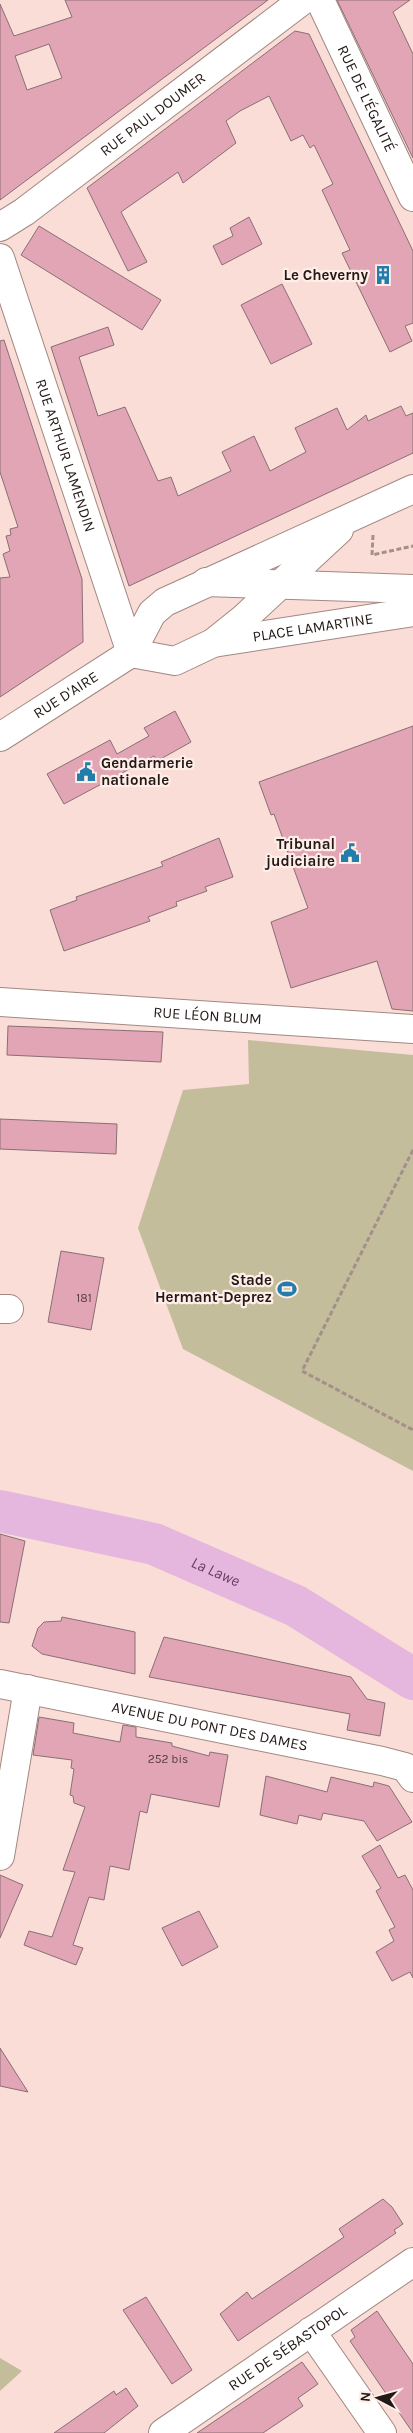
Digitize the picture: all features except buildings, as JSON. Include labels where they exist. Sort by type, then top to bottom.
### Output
[{"type":"street","name":"RUE PAUL DOUMER","points":[[0,227],[24,212],[303,0]]},
{"type":"street","name":"RUE DE L'ÉGALITÉ","points":[[320,0],[410,181]]},
{"type":"street","name":"RUE ARTHUR LAMENDIN","points":[[0,258],[131,653]]},
{"type":"street","name":"PLACE LAMARTINE","points":[[359,513],[213,643],[175,661],[131,653],[152,613],[165,602],[413,488]]},
{"type":"street","name":"PLACE LAMARTINE","points":[[206,582],[413,589]]},
{"type":"street","name":"PLACE LAMARTINE","points":[[213,643],[413,612]]},
{"type":"street","name":"RUE D'AIRE","points":[[0,737],[131,653]]},
{"type":"street","name":"RUE LÉON BLUM","points":[[0,1002],[413,1028]]},
{"type":"street","name":"AVENUE DU PONT DES DAMES","points":[[0,1684],[382,1761],[405,1767],[413,1778]]},
{"type":"street","points":[[0,1856],[28,1689]]},
{"type":"street","name":"RUE DE SÉBASTOPOL","points":[[163,2433],[413,2262]]},
{"type":"street","points":[[311,2331],[382,2433]]},
{"type":"path","points":[[359,513],[373,533],[372,555],[413,546]]},
{"type":"path","points":[[413,1150],[302,1371],[413,1430]]},
{"type":"shaded area","name":"Stade Hermant-Deprez","points":[[248,1040],[413,1055],[413,1471],[183,1349],[138,1228],[183,1090],[249,1084]]},
{"type":"shaded area","points":[[0,2358],[22,2371],[0,2391]]},
{"type":"waterway","name":"La Lawe","points":[[0,1511],[154,1544],[296,1606],[413,1679]]},
{"type":"place","name":"Le Cheverny","points":[[383,275]]},
{"type":"place","name":"Gendarmerie nationale","points":[[86,772]]},
{"type":"place","name":"Tribunal judiciaire","points":[[350,853]]},
{"type":"place","name":"Stade Hermant-Deprez","points":[[287,1289]]}]
